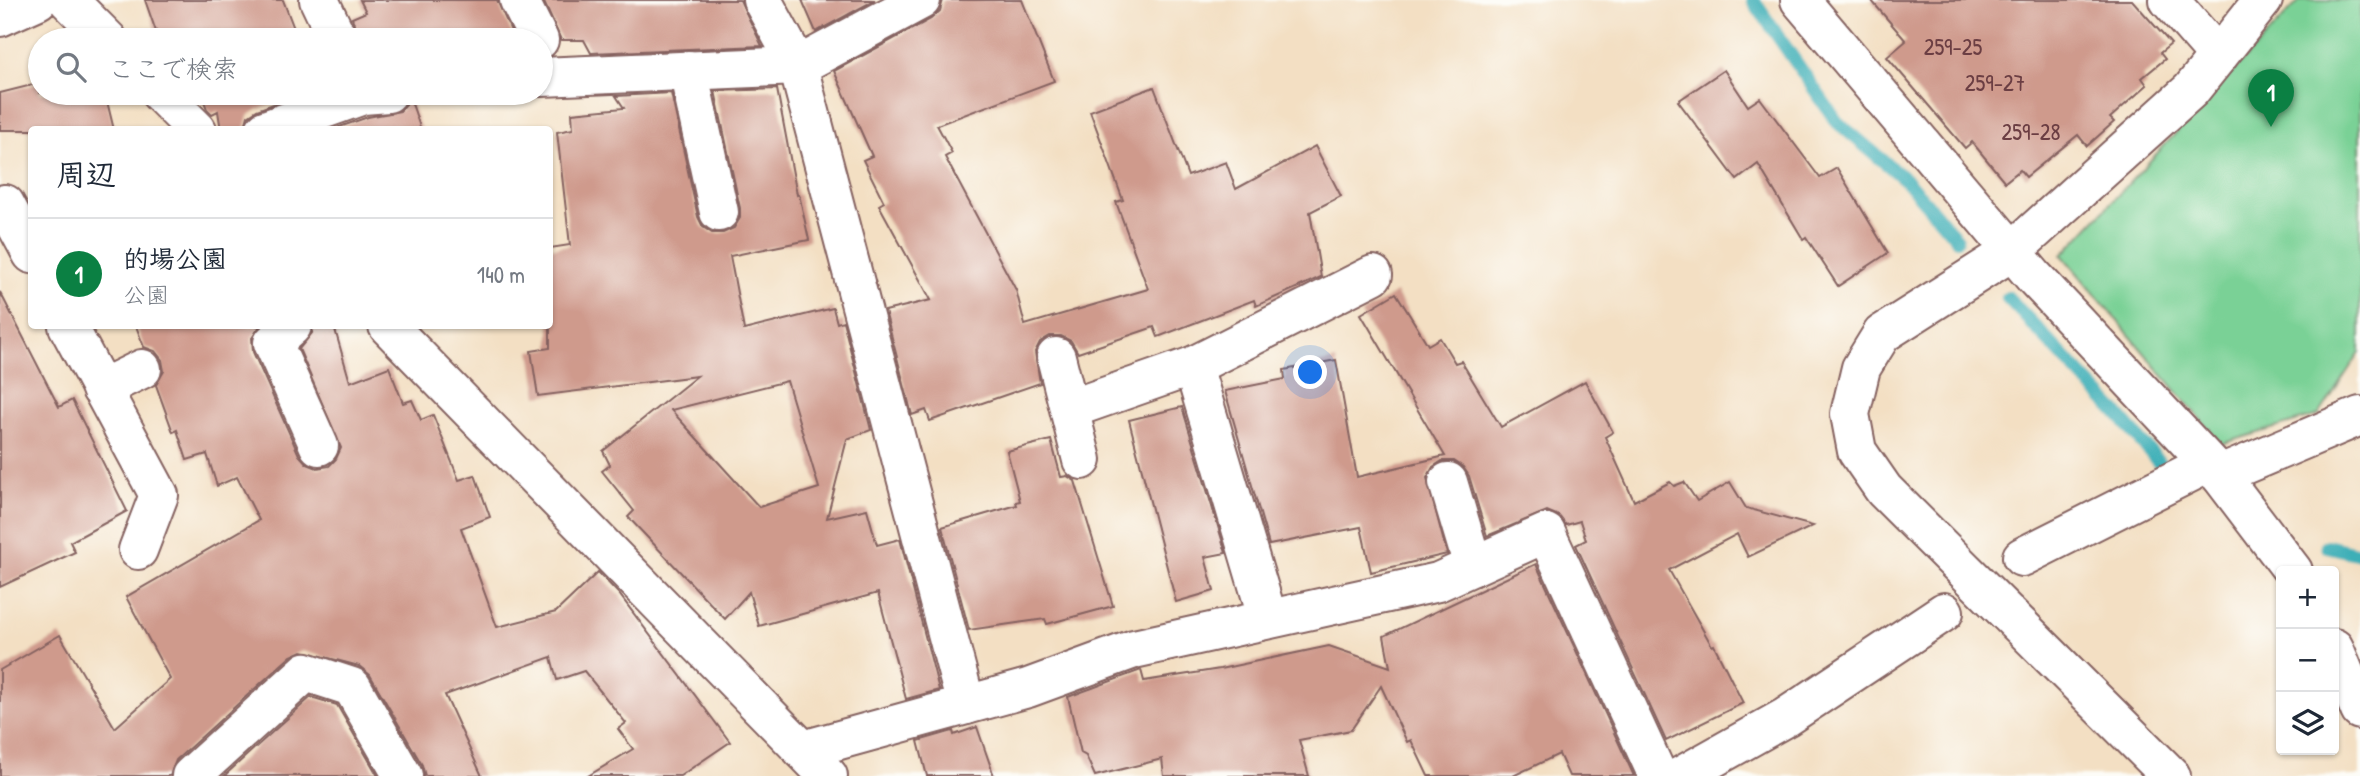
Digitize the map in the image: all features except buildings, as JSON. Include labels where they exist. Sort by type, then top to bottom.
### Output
[{"type":"street","points":[[0,17],[38,0]]},
{"type":"street","points":[[68,0],[96,28]]},
{"type":"street","points":[[319,0],[332,28]]},
{"type":"street","points":[[519,0],[531,28]]},
{"type":"street","points":[[762,0],[798,66],[966,705]]},
{"type":"street","points":[[553,61],[688,71],[798,66],[921,0]]},
{"type":"street","points":[[1800,0],[2011,252],[2213,469],[2289,566]]},
{"type":"street","points":[[2169,0],[2218,56]]},
{"type":"street","points":[[2171,776],[1884,490],[1857,451],[1850,414],[1861,368],[1882,334],[2011,252],[2192,90],[2263,0]]},
{"type":"street","points":[[688,71],[719,212]]},
{"type":"street","points":[[172,105],[193,126]]},
{"type":"street","points":[[277,126],[339,105]]},
{"type":"street","points":[[12,202],[28,244]]},
{"type":"street","points":[[1070,409],[1193,366],[1373,275]]},
{"type":"street","points":[[70,329],[159,495],[138,550]]},
{"type":"street","points":[[288,329],[272,343],[319,446]]},
{"type":"street","points":[[391,329],[816,763],[966,705],[1028,688],[1134,649],[1438,582],[1546,533],[1658,776]]},
{"type":"street","points":[[1056,357],[1083,460]]},
{"type":"street","points":[[1193,366],[1268,619]]},
{"type":"street","points":[[101,389],[142,369]]},
{"type":"street","points":[[2022,557],[2213,469],[2360,416]]},
{"type":"street","points":[[1448,482],[1474,566]]},
{"type":"street","points":[[1681,776],[1786,717],[1944,612]]},
{"type":"street","points":[[2339,660],[2360,710]]},
{"type":"street","points":[[191,776],[306,672],[352,687],[403,776]]},
{"type":"green space","points":[[2300,0],[2360,0],[2360,352],[2319,415],[2221,444],[2062,255]]},
{"type":"waterway","points":[[1753,0],[1837,122],[1907,181],[1957,239]]},
{"type":"waterway","points":[[2008,298],[2117,413],[2167,472]]},
{"type":"waterway","points":[[2327,546],[2360,554]]},
{"type":"place","name":"的場公園","points":[[2271,127]]}]
